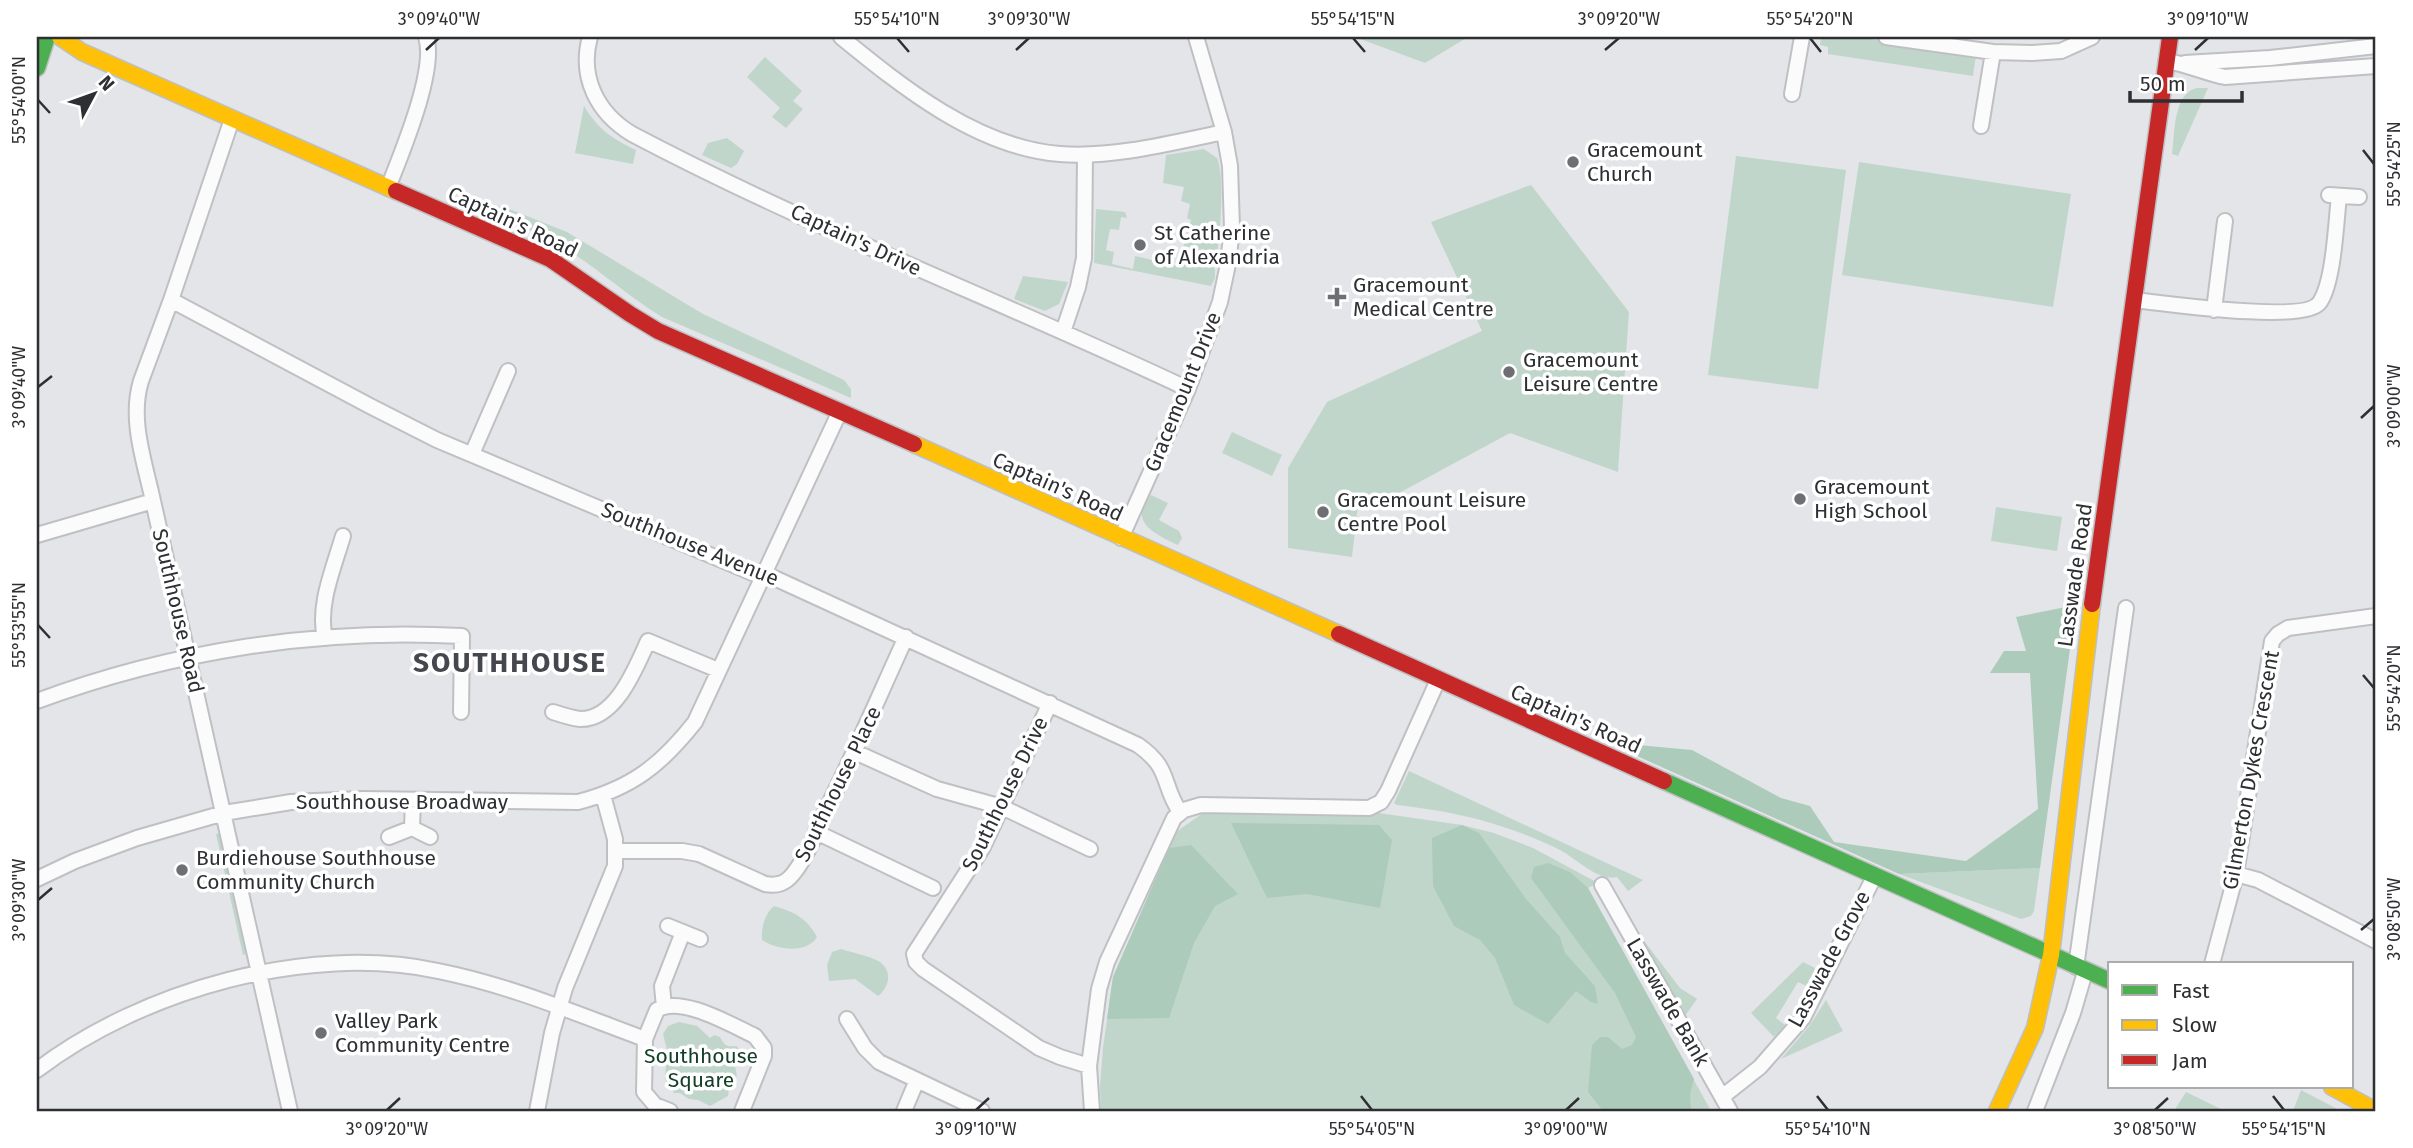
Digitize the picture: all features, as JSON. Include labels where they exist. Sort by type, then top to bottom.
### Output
[{"type":"main road","points":[[37,68],[47,37]]},
{"type":"main road","name":"Captain's Road","points":[[60,37],[82,52],[232,120],[550,259],[620,310],[658,331],[1178,561],[2108,980]]},
{"type":"main road","name":"Lasswade Road","points":[[1997,1111],[2035,1028],[2051,955],[2084,660],[2170,37]]},
{"type":"main road","points":[[2334,1088],[2376,1111]]},
{"type":"street","points":[[388,188],[414,120],[428,57],[426,37]]},
{"type":"street","name":"Captain's Drive","points":[[590,37],[586,52],[590,84],[601,108],[620,127],[794,212],[1099,346],[1188,389]]},
{"type":"street","points":[[841,37],[936,109],[1000,139],[1041,152],[1085,155],[1224,132]]},
{"type":"street","name":"Gracemount Drive","points":[[1121,538],[1188,389],[1220,302],[1230,253],[1230,166],[1224,132],[1196,37]]},
{"type":"street","points":[[1792,94],[1802,37]]},
{"type":"street","points":[[1885,37],[1993,52],[2061,51],[2092,37]]},
{"type":"street","points":[[2183,64],[2270,58],[2376,46]]},
{"type":"street","points":[[1981,126],[1993,52]]},
{"type":"street","points":[[2166,61],[2225,77],[2376,66]]},
{"type":"street","name":"Southhouse Road","points":[[232,120],[137,393],[138,430],[290,1111]]},
{"type":"street","points":[[1063,332],[1084,258],[1085,155]]},
{"type":"street","points":[[2134,300],[2214,310],[2309,310],[2319,305],[2330,273],[2334,195],[2359,197]]},
{"type":"street","points":[[2214,310],[2225,221]]},
{"type":"street","name":"Southhouse Avenue","points":[[171,300],[370,407],[472,454],[755,574],[770,576],[1138,745],[1150,753],[1165,773],[1173,800],[1180,812]]},
{"type":"street","points":[[472,454],[508,371]]},
{"type":"street","name":"Southhouse Broadway","points":[[37,879],[109,848],[225,813],[291,802],[363,799],[578,802],[603,795],[643,775],[671,752],[695,722],[840,411]]},
{"type":"street","points":[[37,535],[153,501]]},
{"type":"street","points":[[325,638],[324,608],[343,536]]},
{"type":"street","points":[[2035,1111],[2073,1013],[2081,969],[2126,608]]},
{"type":"street","name":"Gilmerton Dykes Crescent","points":[[2213,962],[2236,874],[2272,641],[2288,628],[2376,615]]},
{"type":"street","points":[[37,701],[111,675],[187,655],[325,638],[431,634],[462,636],[461,712]]},
{"type":"street","name":"Southhouse Place","points":[[616,851],[682,851],[699,854],[765,884],[774,885],[787,881],[794,874],[816,832],[906,637]]},
{"type":"street","points":[[553,712],[582,719],[606,709],[627,685],[648,640],[718,670]]},
{"type":"street","points":[[1092,1111],[1089,1066],[1099,989],[1107,962],[1168,828],[1180,812],[1201,805],[1285,808],[1376,806],[1388,791],[1438,680]]},
{"type":"street","name":"Southhouse Drive","points":[[1050,703],[983,847],[914,954],[916,962],[945,985],[1039,1048],[1089,1066]]},
{"type":"street","points":[[855,752],[937,789],[1002,807],[1090,849]]},
{"type":"street","points":[[537,1111],[559,1007],[612,877],[616,851],[603,795]]},
{"type":"street","points":[[412,800],[412,828]]},
{"type":"street","points":[[389,837],[412,828],[430,837]]},
{"type":"street","points":[[816,832],[933,888]]},
{"type":"street","points":[[2236,874],[2258,880],[2376,941]]},
{"type":"street","name":"Lasswade Grove","points":[[1722,1097],[1760,1067],[1803,1017],[1874,877]]},
{"type":"street","name":"Lasswade Bank","points":[[1608,888],[1730,1111]]},
{"type":"street","points":[[668,926],[700,939]]},
{"type":"street","points":[[664,1007],[662,986],[683,932]]},
{"type":"street","points":[[37,1070],[64,1050],[109,1024],[147,1007],[260,972],[314,965],[366,963],[435,970],[478,980],[645,1040]]},
{"type":"street","points":[[670,1111],[655,1105],[644,1092],[645,1040],[657,1010],[675,1005],[695,1010],[761,1041],[764,1055],[742,1111]]},
{"type":"street","points":[[847,1019],[872,1056],[982,1111]]},
{"type":"street","points":[[904,1111],[917,1080]]},
{"type":"green space","points":[[1355,37],[1468,37],[1425,63]]},
{"type":"green space","points":[[1821,37],[1858,37],[1976,55],[1973,76],[1828,54],[1828,47],[1820,45]]},
{"type":"green space","points":[[765,57],[802,91],[793,101],[803,109],[786,128],[772,117],[780,108],[747,77]]},
{"type":"green space","points":[[2208,88],[2178,156],[2172,154],[2179,106],[2189,91]]},
{"type":"green space","points":[[584,106],[606,132],[636,150],[633,164],[575,153]]},
{"type":"green space","points":[[727,138],[744,151],[737,164],[731,168],[702,155],[708,143]]},
{"type":"green space","points":[[1204,149],[1217,158],[1221,178],[1217,256],[1210,258],[1182,252],[1191,220],[1187,218],[1190,204],[1181,201],[1184,187],[1163,183],[1166,155]]},
{"type":"green space","points":[[1736,156],[1846,170],[1818,389],[1708,375]]},
{"type":"green space","points":[[1859,162],[2071,194],[2053,307],[1842,275]]},
{"type":"green space","name":"Gracemount Leisure Centre","points":[[1531,185],[1629,312],[1618,472],[1510,433],[1388,499],[1358,505],[1352,557],[1288,548],[1288,468],[1327,402],[1482,331],[1431,222]]},
{"type":"green space","points":[[502,206],[567,232],[703,314],[844,380],[851,389],[851,398],[662,317],[559,244],[488,213],[489,208]]},
{"type":"green space","points":[[1096,209],[1125,212],[1127,218],[1121,217],[1119,230],[1110,229],[1106,250],[1114,252],[1112,264],[1133,269],[1135,256],[1178,266],[1180,258],[1208,263],[1215,269],[1211,286],[1094,263]]},
{"type":"green space","points":[[1023,276],[1068,282],[1059,304],[1045,311],[1014,299]]},
{"type":"green space","points":[[1232,432],[1282,455],[1272,476],[1222,453]]},
{"type":"green space","points":[[1151,495],[1168,503],[1159,520],[1179,531],[1182,538],[1178,545],[1154,532],[1143,520],[1144,504]]},
{"type":"green space","points":[[1996,507],[2062,517],[2057,551],[1991,541]]},
{"type":"green space","points":[[2076,605],[2040,868],[1899,874],[1626,751],[1627,744],[1692,750],[1781,798],[1810,806],[1834,842],[1966,861],[2038,809],[2030,673],[1990,673],[2004,651],[2026,651],[2016,617]]},
{"type":"green space","points":[[1409,771],[1643,880],[1628,891],[1617,877],[1610,878],[1595,873],[1560,850],[1519,833],[1461,815],[1397,805],[1394,803]]},
{"type":"green space","points":[[1203,813],[1379,813],[1462,825],[1494,833],[1533,848],[1598,883],[1588,888],[1711,1111],[1101,1111],[1103,1048],[1113,977],[1176,832]]},
{"type":"green space","points":[[1231,823],[1379,825],[1392,840],[1380,908],[1307,894],[1267,898]]},
{"type":"green space","points":[[1462,825],[1479,833],[1526,899],[1560,937],[1565,953],[1595,986],[1598,1004],[1576,991],[1548,1024],[1514,1005],[1495,958],[1480,940],[1454,926],[1433,886],[1432,838]]},
{"type":"green space","points":[[221,833],[248,953],[243,955],[216,834]]},
{"type":"green space","points":[[1191,845],[1238,894],[1215,906],[1194,943],[1169,1018],[1107,1019],[1113,977],[1169,848]]},
{"type":"green space","points":[[1548,863],[1570,872],[1588,888],[1694,1079],[1690,1094],[1691,1111],[1603,1111],[1588,1092],[1592,1045],[1600,1037],[1608,1037],[1622,1049],[1632,1045],[1636,1037],[1615,993],[1531,878],[1534,867]]},
{"type":"green space","points":[[2040,868],[2034,911],[2031,916],[2021,919],[1899,874]]},
{"type":"green space","points":[[774,906],[799,917],[817,937],[806,946],[791,949],[762,940],[764,921]]},
{"type":"green space","points":[[1628,920],[1680,988],[1697,999],[1685,1016]]},
{"type":"green space","points":[[841,949],[872,958],[884,966],[888,979],[878,996],[855,979],[829,981],[827,965],[832,952]]},
{"type":"green space","points":[[1803,962],[1817,969],[1809,987],[1798,982],[1776,1018],[1785,1025],[1774,1037],[1751,1013]]},
{"type":"green space","points":[[1826,1000],[1843,1031],[1781,1059],[1810,1025]]},
{"type":"green space","name":"Southhouse Square","points":[[679,1022],[697,1026],[710,1038],[714,1035],[720,1037],[726,1045],[737,1046],[741,1053],[735,1066],[737,1076],[730,1082],[728,1096],[710,1106],[674,1093],[665,1079],[667,1050],[663,1034],[668,1026]]},
{"type":"green space","points":[[2301,1090],[2341,1111],[2293,1111]]},
{"type":"green space","points":[[2186,1092],[2225,1111],[2174,1111]]},
{"type":"traffic: fast","points":[[37,68],[47,37]]},
{"type":"traffic: fast","points":[[1664,781],[2108,980]]},
{"type":"traffic: slow","points":[[60,37],[82,52],[396,191]]},
{"type":"traffic: slow","points":[[914,444],[1339,634]]},
{"type":"traffic: slow","points":[[1997,1111],[2035,1028],[2051,955],[2092,604]]},
{"type":"traffic: slow","points":[[2334,1088],[2376,1111]]},
{"type":"traffic: jam","points":[[2092,604],[2170,37]]},
{"type":"traffic: jam","points":[[396,191],[550,259],[658,331],[914,444]]},
{"type":"traffic: jam","points":[[1339,634],[1664,781]]},
{"type":"place","name":"Gracemount Church","points":[[1573,162]]},
{"type":"place","name":"St Catherine of Alexandria","points":[[1140,245]]},
{"type":"place","name":"Gracemount Medical Centre","points":[[1337,297]]},
{"type":"place","name":"Gracemount Leisure Centre","points":[[1509,372]]},
{"type":"place","name":"Gracemount High School","points":[[1800,499]]},
{"type":"place","name":"Gracemount Leisure Centre Pool","points":[[1323,512]]},
{"type":"place","name":"Burdiehouse Southhouse Community Church","points":[[182,870]]},
{"type":"place","name":"Valley Park Community Centre","points":[[321,1033]]},
{"type":"district","name":"SOUTHHOUSE","points":[[510,662]]}]
